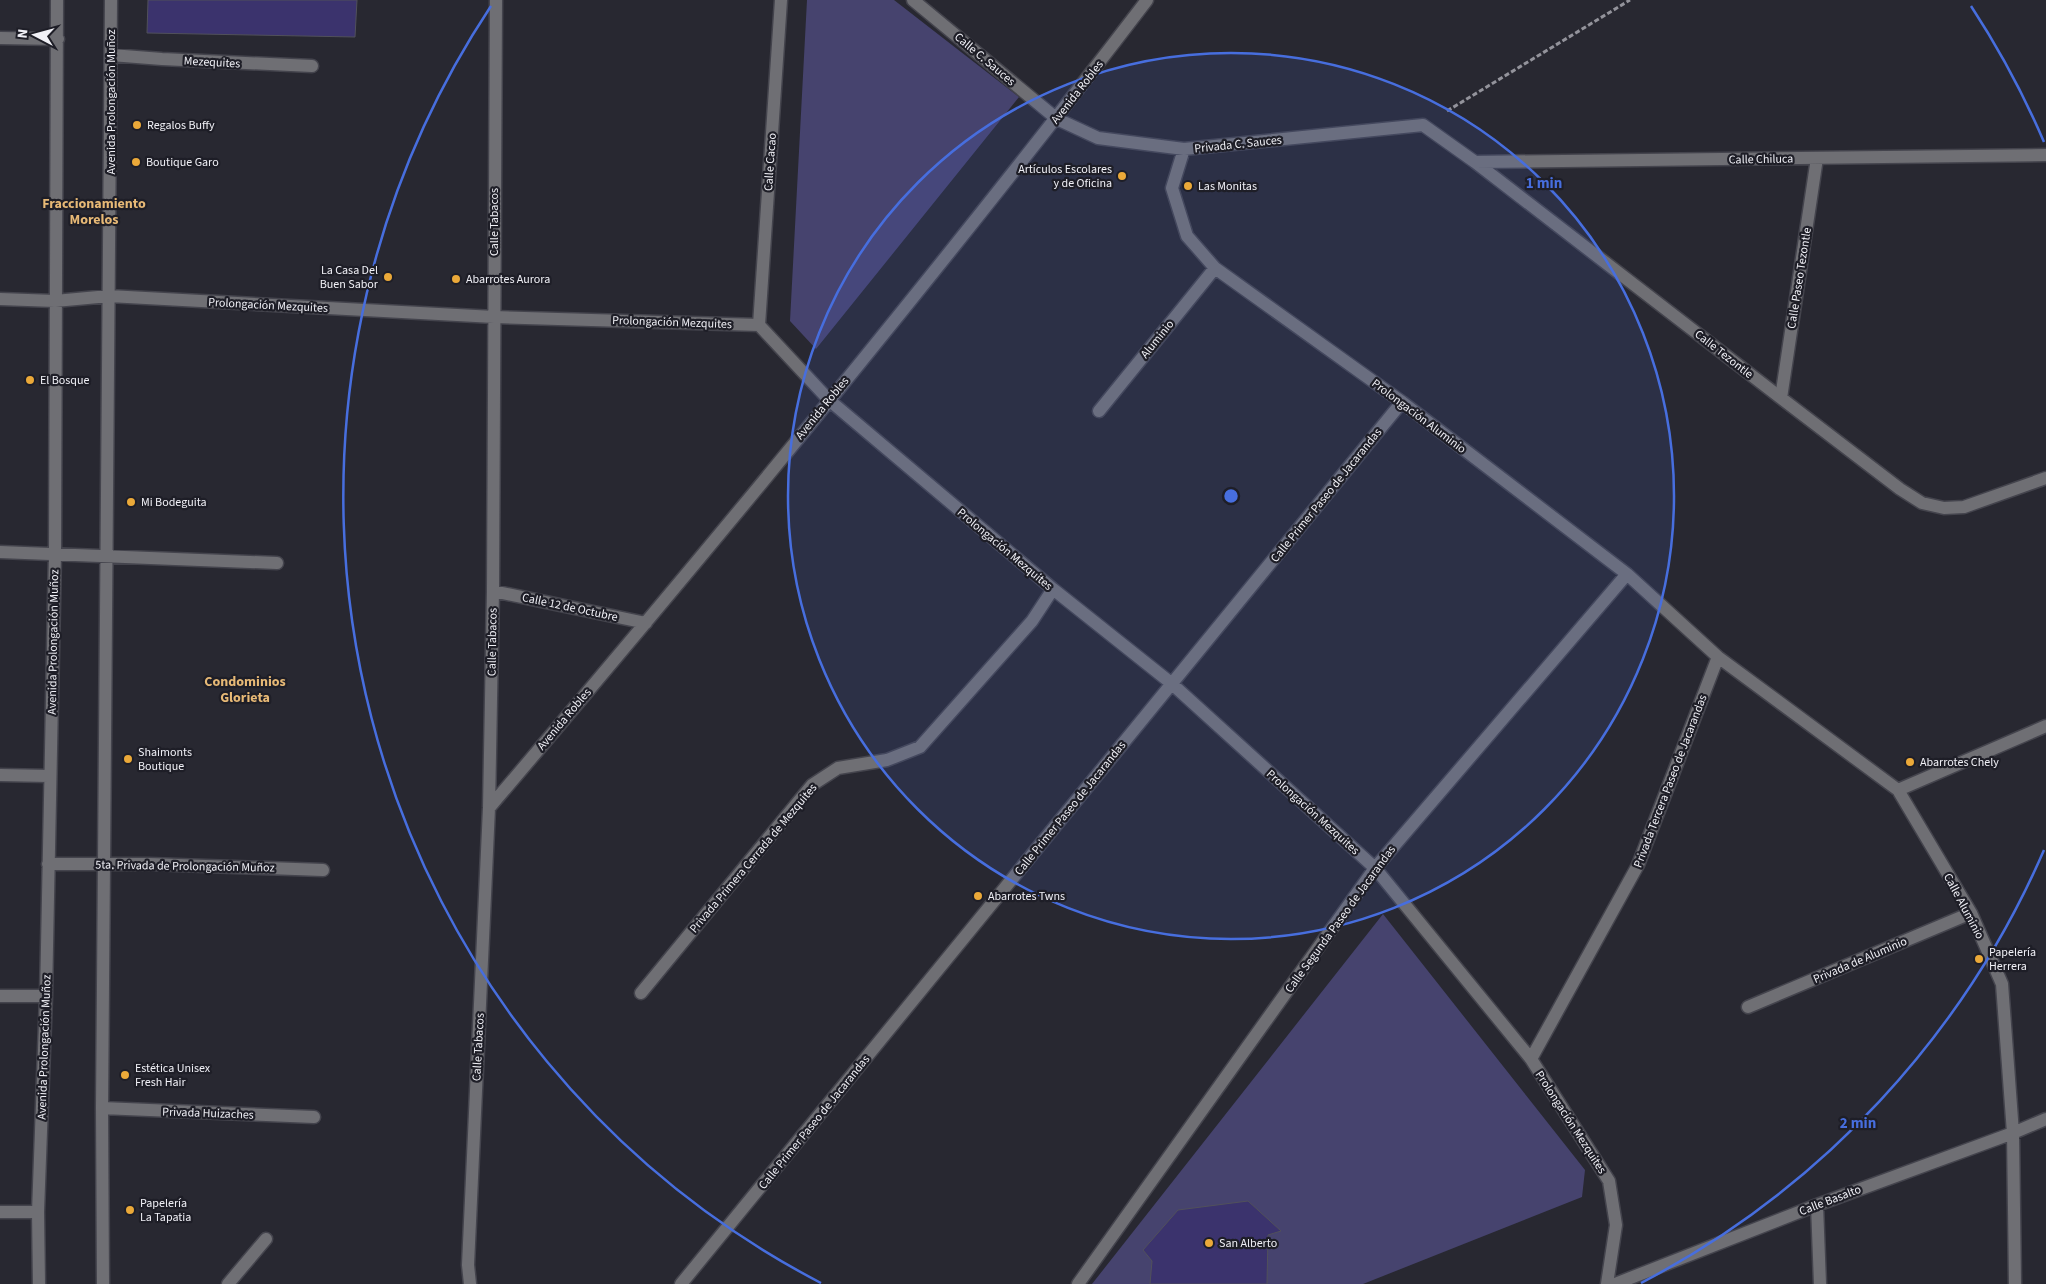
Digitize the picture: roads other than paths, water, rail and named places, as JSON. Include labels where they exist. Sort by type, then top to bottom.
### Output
[{"type":"street","name":"Avenida Prolongación Muñoz","points":[[39,1284],[38,1212],[46,996],[55,553],[57,0]]},
{"type":"street","name":"Avenida Prolongación Muñoz","points":[[103,1284],[102,1108],[111,0]]},
{"type":"street","name":"Calle Tabacos","points":[[470,1284],[468,1255],[488,808],[494,591],[496,0]]},
{"type":"street","name":"Calle Cacao","points":[[759,325],[782,0]]},
{"type":"street","name":"Calle C. Sauces","points":[[914,0],[1057,119]]},
{"type":"street","name":"Avenida Robles","points":[[488,808],[646,624],[829,400],[1057,119],[1147,0]]},
{"type":"street","points":[[0,38],[58,39]]},
{"type":"street","name":"Mezequites","points":[[111,54],[162,59],[312,66]]},
{"type":"street","name":"Privada C. Sauces","points":[[1057,119],[1098,138],[1184,150],[1423,125]]},
{"type":"street","name":"Calle Tezontle","points":[[1423,125],[1476,162],[1900,489],[1922,503],[1944,508],[1964,507],[2046,478]]},
{"type":"street","name":"Prolongación Aluminio","points":[[1184,150],[1172,188],[1187,236],[1215,268],[1402,402],[1627,574],[1718,658]]},
{"type":"street","name":"Calle Chiluca","points":[[1476,162],[2046,155]]},
{"type":"street","name":"Calle Paseo Tezontle","points":[[1781,398],[1817,158]]},
{"type":"street","name":"Aluminio","points":[[1099,411],[1215,268]]},
{"type":"street","name":"Prolongación Mezquites","points":[[0,298],[56,301],[109,296],[494,317],[759,325],[829,400],[1053,589],[1171,683],[1375,868],[1530,1059],[1609,1181],[1616,1225],[1607,1284]]},
{"type":"street","name":"Calle Primer Paseo de Jacarandas","points":[[682,1284],[1402,402]]},
{"type":"street","points":[[0,552],[277,563]]},
{"type":"street","name":"Calle Segunda Paseo de Jacarandas","points":[[1078,1284],[1375,868],[1627,574]]},
{"type":"street","name":"Privada Primera Cerrada de Mezquites","points":[[641,993],[812,785],[838,768],[887,760],[920,747],[1032,621],[1053,589]]},
{"type":"street","name":"Calle 12 de Octubre","points":[[494,591],[646,624]]},
{"type":"street","name":"Calle Aluminio","points":[[1718,658],[1898,790],[1971,913],[2002,984],[2013,1133],[2014,1284]]},
{"type":"street","name":"Privada Tercera Paseo de Jacarandas","points":[[1530,1059],[1638,865],[1718,658]]},
{"type":"street","points":[[1898,790],[2046,726]]},
{"type":"street","points":[[0,775],[49,776]]},
{"type":"street","name":"5ta. Privada de Prolongación Muñoz","points":[[48,864],[323,870]]},
{"type":"street","name":"Privada de Aluminio","points":[[1748,1007],[1971,913]]},
{"type":"street","points":[[0,996],[46,996]]},
{"type":"street","name":"Privada Huizaches","points":[[102,1108],[314,1118]]},
{"type":"street","name":"Calle Basalto","points":[[1615,1284],[1817,1205],[2013,1133],[2046,1119]]},
{"type":"street","points":[[1817,1205],[1820,1284]]},
{"type":"street","points":[[0,1212],[38,1212]]},
{"type":"street","points":[[228,1284],[266,1239]]},
{"type":"place","name":"Regalos Buffy","points":[[137,125]]},
{"type":"place","name":"Boutique Garo","points":[[136,162]]},
{"type":"place","name":"Artículos Escolares y de Oficina","points":[[1122,176]]},
{"type":"place","name":"Las Monitas","points":[[1188,186]]},
{"type":"place","name":"La Casa Del Buen Sabor","points":[[388,277]]},
{"type":"place","name":"Abarrotes Aurora","points":[[456,279]]},
{"type":"place","name":"El Bosque","points":[[30,380]]},
{"type":"place","name":"Mi Bodeguita","points":[[131,502]]},
{"type":"place","name":"Shaimonts Boutique","points":[[128,759]]},
{"type":"place","name":"Abarrotes Chely","points":[[1910,762]]},
{"type":"place","name":"Abarrotes Twns","points":[[978,896]]},
{"type":"place","name":"Papelería Herrera","points":[[1979,959]]},
{"type":"place","name":"Estética Unisex Fresh Hair","points":[[125,1075]]},
{"type":"place","name":"Papelería La Tapatia","points":[[130,1210]]},
{"type":"place","name":"San Alberto","points":[[1209,1243]]},
{"type":"district","name":"Fraccionamiento Morelos","points":[[94,212]]},
{"type":"district","name":"Condominios Glorieta","points":[[245,690]]}]
